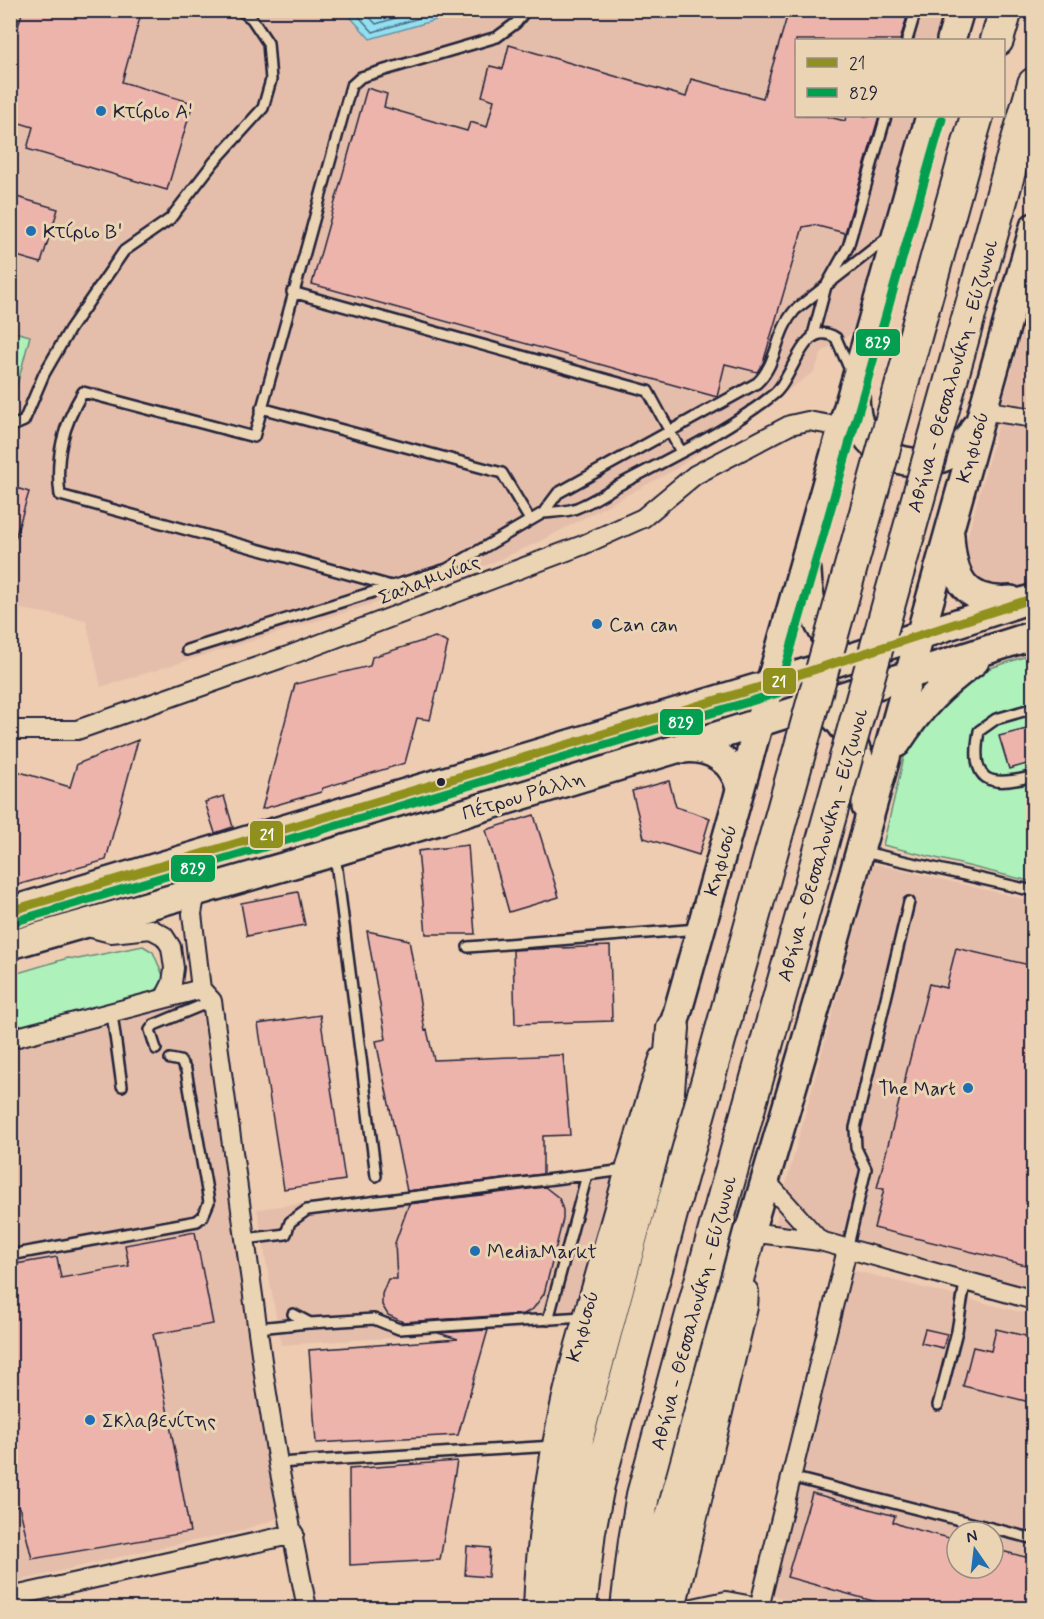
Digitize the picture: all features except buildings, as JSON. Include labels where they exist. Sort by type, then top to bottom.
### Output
[{"type":"highway","points":[[998,39],[1006,10]]},
{"type":"highway","name":"Αθήνα - Θεσσαλονίκη - Εύζωνοι","points":[[627,1608],[635,1541],[644,1496],[722,1204],[1034,84]]},
{"type":"highway","points":[[580,1608],[589,1531],[598,1485],[677,1191],[977,117]]},
{"type":"highway","points":[[556,1608],[563,1523],[578,1433],[667,1103],[673,1028]]},
{"type":"highway","points":[[647,1608],[750,1232]]},
{"type":"main road","points":[[951,39],[960,10]]},
{"type":"main road","name":"Κηφισού","points":[[673,1028],[930,117]]},
{"type":"main road","name":"Κηφισού","points":[[750,1232],[860,851],[1034,227]]},
{"type":"main road","points":[[855,383],[855,409],[864,433],[881,452],[905,462],[930,462],[954,452],[972,434],[982,410]]},
{"type":"main road","points":[[953,515],[950,537],[952,555],[959,575],[970,592],[990,602],[1034,598]]},
{"type":"main road","points":[[807,554],[808,585],[814,615],[828,640],[845,660],[882,675],[909,675]]},
{"type":"main road","name":"Πέτρου Ράλλη","points":[[10,911],[770,684],[1034,598]]},
{"type":"main road","name":"Πέτρου Ράλλη","points":[[10,945],[335,852],[673,750],[1034,635]]},
{"type":"main road","points":[[883,767],[912,719],[933,694],[993,647]]},
{"type":"main road","points":[[770,684],[820,703],[840,720],[855,743],[867,798],[866,824],[860,851]]},
{"type":"main road","points":[[673,750],[705,749],[717,755],[730,766],[740,788]]},
{"type":"street","points":[[982,410],[1034,418]]},
{"type":"street","name":"Σαλαμινίας","points":[[10,730],[77,730],[288,656],[582,545],[643,519],[695,475],[790,425],[808,421],[842,427]]},
{"type":"street","points":[[196,890],[192,914],[207,995],[278,1463],[307,1608]]},
{"type":"street","points":[[79,924],[111,933],[151,929],[164,936],[171,947],[174,968],[172,983],[165,997]]},
{"type":"street","points":[[10,1039],[112,1014],[165,997],[207,995]]},
{"type":"street","name":"Κηφισού","points":[[536,1608],[542,1536],[554,1446],[573,1356],[628,1169],[673,1028]]},
{"type":"street","points":[[765,1180],[820,1241]]},
{"type":"street","points":[[750,1232],[820,1241],[965,1283],[1034,1300]]},
{"type":"street","name":"Κηφισού","points":[[673,1608],[745,1307],[750,1232]]},
{"type":"street","points":[[693,1608],[726,1601],[761,1608],[847,1250]]},
{"type":"street","points":[[10,1597],[294,1534]]},
{"type":"lane","points":[[10,428],[24,420],[44,374],[70,329],[124,250],[170,219],[214,162],[263,108],[270,90],[271,56],[268,43],[258,26],[240,10]]},
{"type":"lane","points":[[395,587],[60,495],[59,450],[68,420],[83,392],[254,437],[292,292],[351,86],[361,77],[497,37],[516,23],[526,10]]},
{"type":"lane","points":[[907,39],[916,10]]},
{"type":"lane","points":[[187,650],[447,569],[543,513],[572,510],[681,453],[782,387],[805,343],[813,335],[826,286],[848,247],[886,117]]},
{"type":"lane","points":[[543,513],[558,493],[670,433],[762,379],[766,375],[785,321],[809,297],[879,247],[899,225]]},
{"type":"lane","points":[[292,292],[648,391],[681,453]]},
{"type":"lane","points":[[813,335],[825,334],[836,338],[855,383]]},
{"type":"lane","points":[[261,408],[502,473],[530,520]]},
{"type":"lane","points":[[1034,708],[996,719],[979,731],[976,752],[978,767],[986,778],[1003,784],[1034,776]]},
{"type":"lane","points":[[860,851],[1034,891]]},
{"type":"lane","points":[[335,852],[376,1176]]},
{"type":"lane","points":[[847,1250],[866,1169],[856,1148],[855,1128],[909,902]]},
{"type":"lane","points":[[468,947],[701,929]]},
{"type":"lane","points":[[156,1049],[150,1030],[154,1025],[207,995]]},
{"type":"lane","points":[[112,1014],[122,1086]]},
{"type":"lane","points":[[10,1255],[197,1221],[203,1216],[209,1202],[186,1070],[180,1061],[170,1059]]},
{"type":"lane","points":[[245,1239],[286,1234],[290,1222],[307,1210],[628,1169]]},
{"type":"lane","points":[[548,1320],[587,1175]]},
{"type":"lane","points":[[938,1405],[957,1330],[965,1283]]},
{"type":"lane","points":[[293,1314],[310,1323]]},
{"type":"lane","points":[[258,1328],[374,1319],[399,1329],[586,1317]]},
{"type":"lane","points":[[278,1463],[554,1446]]},
{"type":"lane","points":[[791,1477],[1034,1539]]},
{"type":"shaded area","points":[[10,11],[944,11],[936,39],[795,39],[795,117],[914,117],[854,332],[822,352],[814,372],[676,469],[541,541],[487,565],[418,590],[101,687],[86,620],[21,609],[11,653]]},
{"type":"shaded area","points":[[1033,295],[1033,412],[1001,407]]},
{"type":"shaded area","points":[[999,422],[1033,424],[1033,587],[1003,592],[977,582],[964,559],[964,549]]},
{"type":"shaded area","points":[[876,864],[1033,901],[1033,1298],[773,1232],[872,868]]},
{"type":"shaded area","points":[[189,997],[200,1000],[254,1371],[279,1518],[233,1533],[148,1550],[11,1583],[11,1048]]},
{"type":"shaded area","points":[[618,1164],[572,1326],[281,1345],[257,1209]]},
{"type":"shaded area","points":[[852,1270],[1033,1315],[1033,1608],[806,1608],[771,1594]]},
{"type":"green space","points":[[10,331],[30,336],[11,409]]},
{"type":"green space","points":[[1033,654],[1033,882],[883,845],[905,753],[926,717],[969,675]]},
{"type":"green space","points":[[143,946],[153,952],[165,980],[154,992],[11,1032],[11,975],[68,958],[78,959]]},
{"type":"water","points":[[345,11],[456,11],[439,19],[370,39]]},
{"type":"transit line","name":"829","points":[[13,922],[778,693],[942,119]]},
{"type":"transit line","name":"21","points":[[10,911],[770,684],[1034,598]]},
{"type":"place","name":"Κτίριο Α'","points":[[101,111]]},
{"type":"place","name":"Κτίριο Β'","points":[[31,231]]},
{"type":"place","name":"Can can","points":[[597,624]]},
{"type":"place","name":"The Mart","points":[[968,1088]]},
{"type":"place","name":"MediaMarkt","points":[[475,1251]]},
{"type":"place","name":"Σκλαβενίτης","points":[[90,1420]]}]
